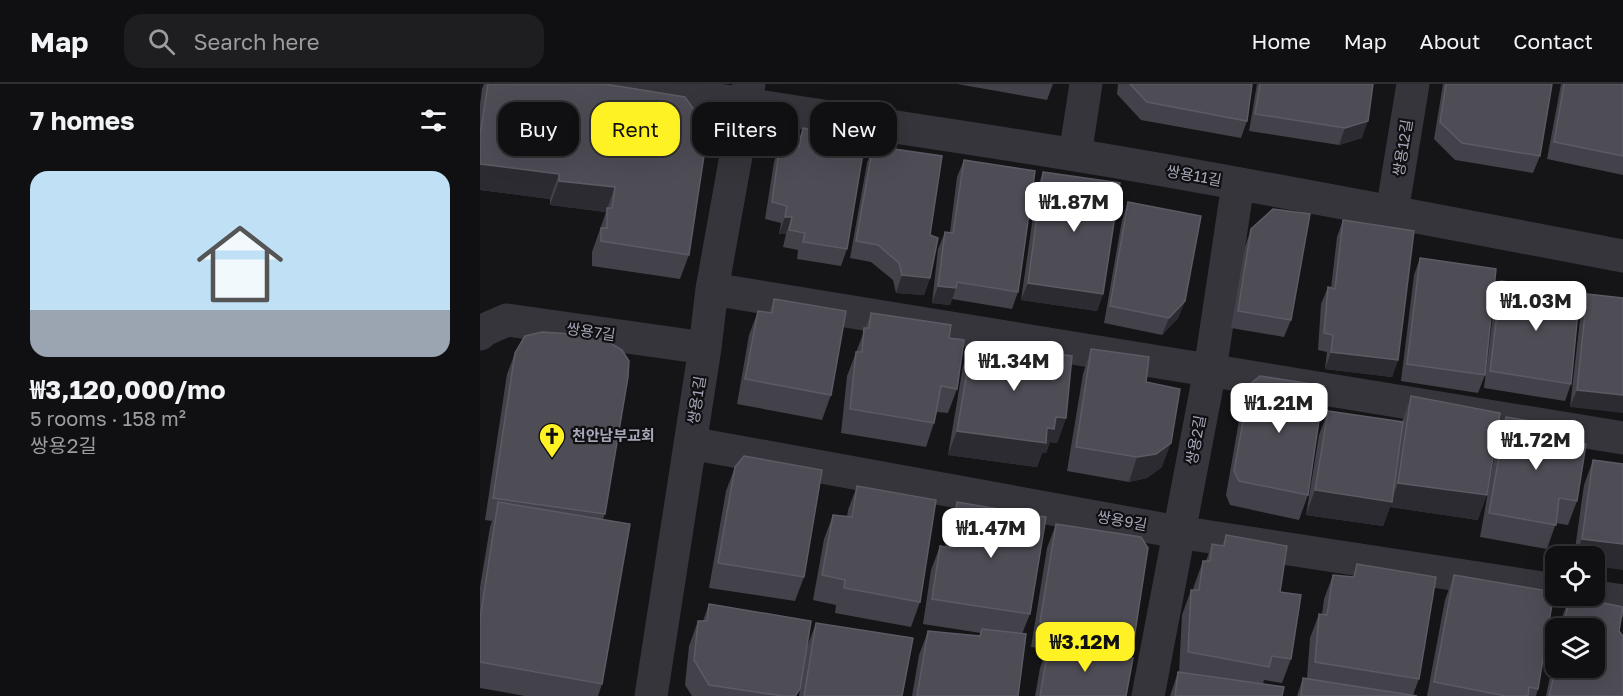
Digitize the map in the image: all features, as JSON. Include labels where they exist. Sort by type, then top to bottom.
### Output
[{"type":"street","name":"쌍용11길","points":[[621,84],[748,95],[1623,256]]},
{"type":"street","points":[[1075,155],[1086,84]]},
{"type":"street","name":"쌍용12길","points":[[1392,212],[1413,84]]},
{"type":"street","name":"쌍용1길","points":[[651,696],[712,290],[748,95]]},
{"type":"street","name":"쌍용2길","points":[[1148,696],[1210,370],[1238,184]]},
{"type":"street","points":[[712,290],[1623,438]]},
{"type":"street","name":"쌍용7길","points":[[480,334],[507,320],[705,348]]},
{"type":"street","name":"쌍용9길","points":[[690,443],[1178,532],[1545,588]]},
{"type":"street","points":[[1605,598],[1623,601]]},
{"type":"building","points":[[488,84],[605,84],[685,97],[692,107],[692,156],[704,156],[689,255],[601,241],[601,228],[607,228],[607,208],[612,208],[615,187],[559,181],[559,174],[480,164],[480,135]]},
{"type":"building","points":[[1130,84],[1252,84],[1247,121],[1147,102]]},
{"type":"building","points":[[1260,84],[1373,84],[1368,121],[1345,128],[1255,114]]},
{"type":"building","points":[[1446,84],[1552,84],[1540,156],[1462,143],[1440,122]]},
{"type":"building","points":[[1564,84],[1623,84],[1623,156],[1554,142]]},
{"type":"building","points":[[803,128],[810,129],[810,156],[862,156],[847,249],[803,242],[805,233],[789,230],[792,217],[785,217],[787,206],[772,202],[778,156],[798,156]]},
{"type":"building","points":[[897,149],[942,156],[930,235],[938,238],[930,278],[902,275],[899,263],[878,245],[856,241],[871,156],[897,156]]},
{"type":"building","points":[[964,160],[1035,171],[1018,292],[957,282],[956,288],[938,286],[945,232],[953,233]]},
{"type":"building","points":[[1043,172],[1120,183],[1103,294],[1028,283]]},
{"type":"building","points":[[1128,202],[1201,216],[1185,301],[1169,318],[1110,306]]},
{"type":"building","points":[[1273,209],[1310,214],[1291,320],[1238,311],[1251,229]]},
{"type":"building","points":[[1343,220],[1414,231],[1398,360],[1331,352],[1333,335],[1324,333],[1328,287],[1335,289]]},
{"type":"building","points":[[1420,258],[1496,269],[1485,375],[1407,364]]},
{"type":"building","points":[[1501,281],[1580,291],[1571,384],[1490,371]]},
{"type":"building","points":[[1587,294],[1623,298],[1623,395],[1577,390]]},
{"type":"building","points":[[774,299],[846,311],[831,395],[745,379],[758,311],[772,313]]},
{"type":"building","points":[[871,313],[951,325],[949,338],[964,340],[957,389],[941,386],[934,423],[850,409],[856,352],[862,352],[864,328],[869,328]]},
{"type":"building","name":"천안남부교회","points":[[542,332],[586,335],[607,341],[622,350],[629,361],[605,514],[493,498],[515,353],[525,336]]},
{"type":"building","points":[[972,342],[1072,356],[1066,418],[1056,417],[1054,429],[1047,428],[1046,443],[957,431]]},
{"type":"building","points":[[1091,349],[1149,357],[1146,382],[1180,389],[1171,443],[1156,454],[1137,457],[1076,447]]},
{"type":"building","points":[[1260,376],[1324,386],[1308,495],[1239,481],[1234,471],[1250,384]]},
{"type":"building","points":[[1411,396],[1500,413],[1487,495],[1398,483]]},
{"type":"building","points":[[1328,411],[1403,422],[1392,502],[1315,490]]},
{"type":"building","points":[[1506,417],[1574,428],[1572,442],[1586,444],[1577,501],[1559,498],[1556,525],[1489,513]]},
{"type":"building","points":[[744,456],[822,470],[804,577],[718,563],[735,467]]},
{"type":"building","points":[[1593,460],[1623,464],[1623,544],[1582,539]]},
{"type":"building","points":[[857,486],[936,500],[920,602],[844,588],[845,580],[822,575],[833,515],[852,517]]},
{"type":"building","points":[[498,502],[630,524],[602,684],[480,662],[480,619]]},
{"type":"building","points":[[957,502],[1046,517],[1030,614],[932,599],[940,546],[950,548]]},
{"type":"building","points":[[1056,524],[1141,537],[1148,548],[1134,639],[1040,622]]},
{"type":"building","points":[[1226,535],[1287,546],[1280,592],[1301,595],[1291,659],[1272,656],[1269,667],[1188,652],[1191,590],[1199,590],[1203,561],[1210,561],[1212,544],[1224,546]]},
{"type":"building","points":[[1357,564],[1436,577],[1419,679],[1315,662],[1319,614],[1327,615],[1333,575],[1354,577]]},
{"type":"building","points":[[1454,575],[1545,590],[1545,606],[1552,606],[1550,618],[1545,618],[1545,647],[1538,689],[1529,687],[1528,696],[1506,696],[1434,682]]},
{"type":"building","points":[[1605,603],[1623,607],[1619,631],[1623,636],[1623,696],[1549,696],[1553,678],[1605,678],[1605,618],[1565,618],[1568,606],[1605,606]]},
{"type":"building","points":[[709,604],[811,621],[800,689],[795,696],[709,685],[694,660],[698,621],[707,621]]},
{"type":"building","points":[[816,623],[913,638],[902,696],[804,696]]},
{"type":"building","points":[[982,629],[1026,634],[1018,696],[917,696],[928,631],[980,636]]},
{"type":"building","points":[[1049,644],[1133,658],[1126,696],[1040,696]]},
{"type":"building","points":[[1178,672],[1284,687],[1282,696],[1175,696]]},
{"type":"building","points":[[1303,678],[1417,696],[1301,696]]},
{"type":"place","name":"천안남부교회","points":[[552,459]]}]
